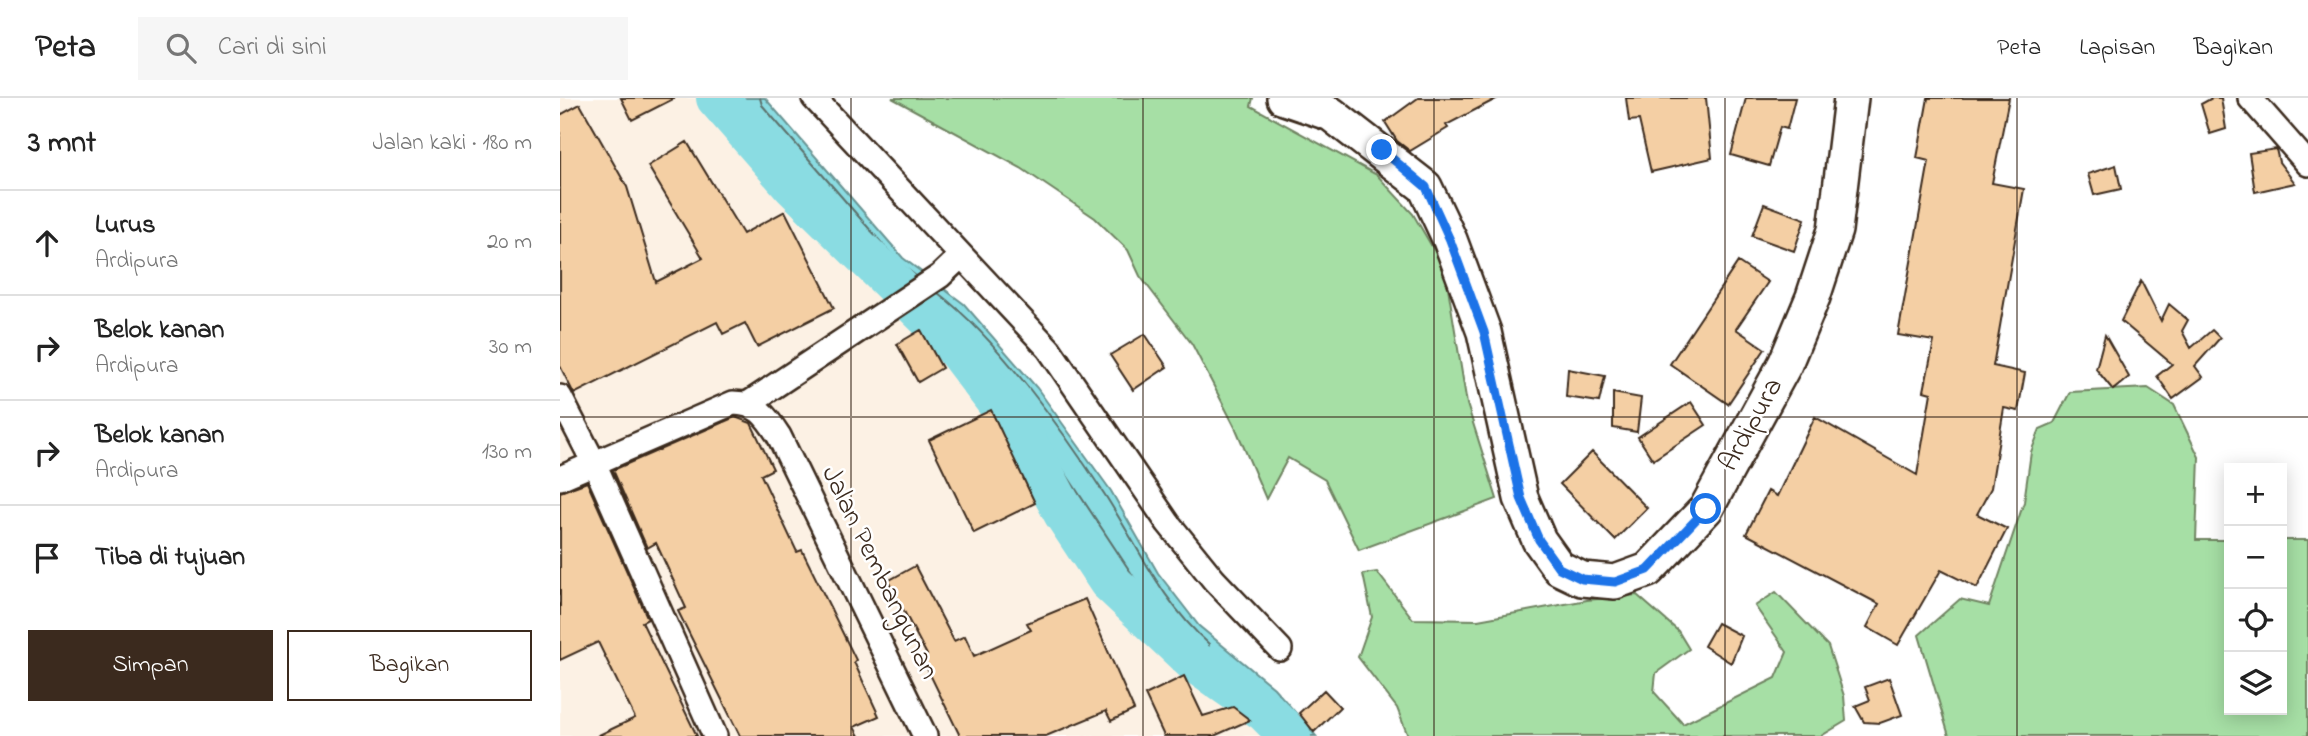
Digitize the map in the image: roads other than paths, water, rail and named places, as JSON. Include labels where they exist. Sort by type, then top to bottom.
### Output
[{"type":"street","points":[[814,98],[1049,349],[1168,523],[1214,580],[1280,649]]},
{"type":"street","name":"Ardipura","points":[[1284,98],[1331,114],[1426,187],[1450,240],[1484,332],[1521,498],[1539,540],[1559,568],[1582,579],[1615,582],[1648,570],[1706,509],[1785,364],[1813,298],[1835,230],[1851,98]]},
{"type":"street","points":[[2250,98],[2308,164]]},
{"type":"street","points":[[560,478],[733,403],[750,403],[940,276],[961,256]]},
{"type":"street","points":[[560,397],[594,463],[715,736]]},
{"type":"street","name":"Jalan Pembangunan","points":[[750,403],[764,413],[779,436],[925,736]]},
{"type":"water","points":[[733,98],[765,98],[903,258],[964,304],[1037,388],[1111,491],[1158,573],[1199,626],[1274,688],[1316,736],[1295,736],[1259,698],[1186,644],[1144,605],[1024,423],[973,357],[861,254],[788,179]]},
{"type":"waterway","points":[[717,98],[793,185],[947,336],[1023,436],[1064,513],[1109,581],[1196,663],[1265,711],[1290,736]]}]
